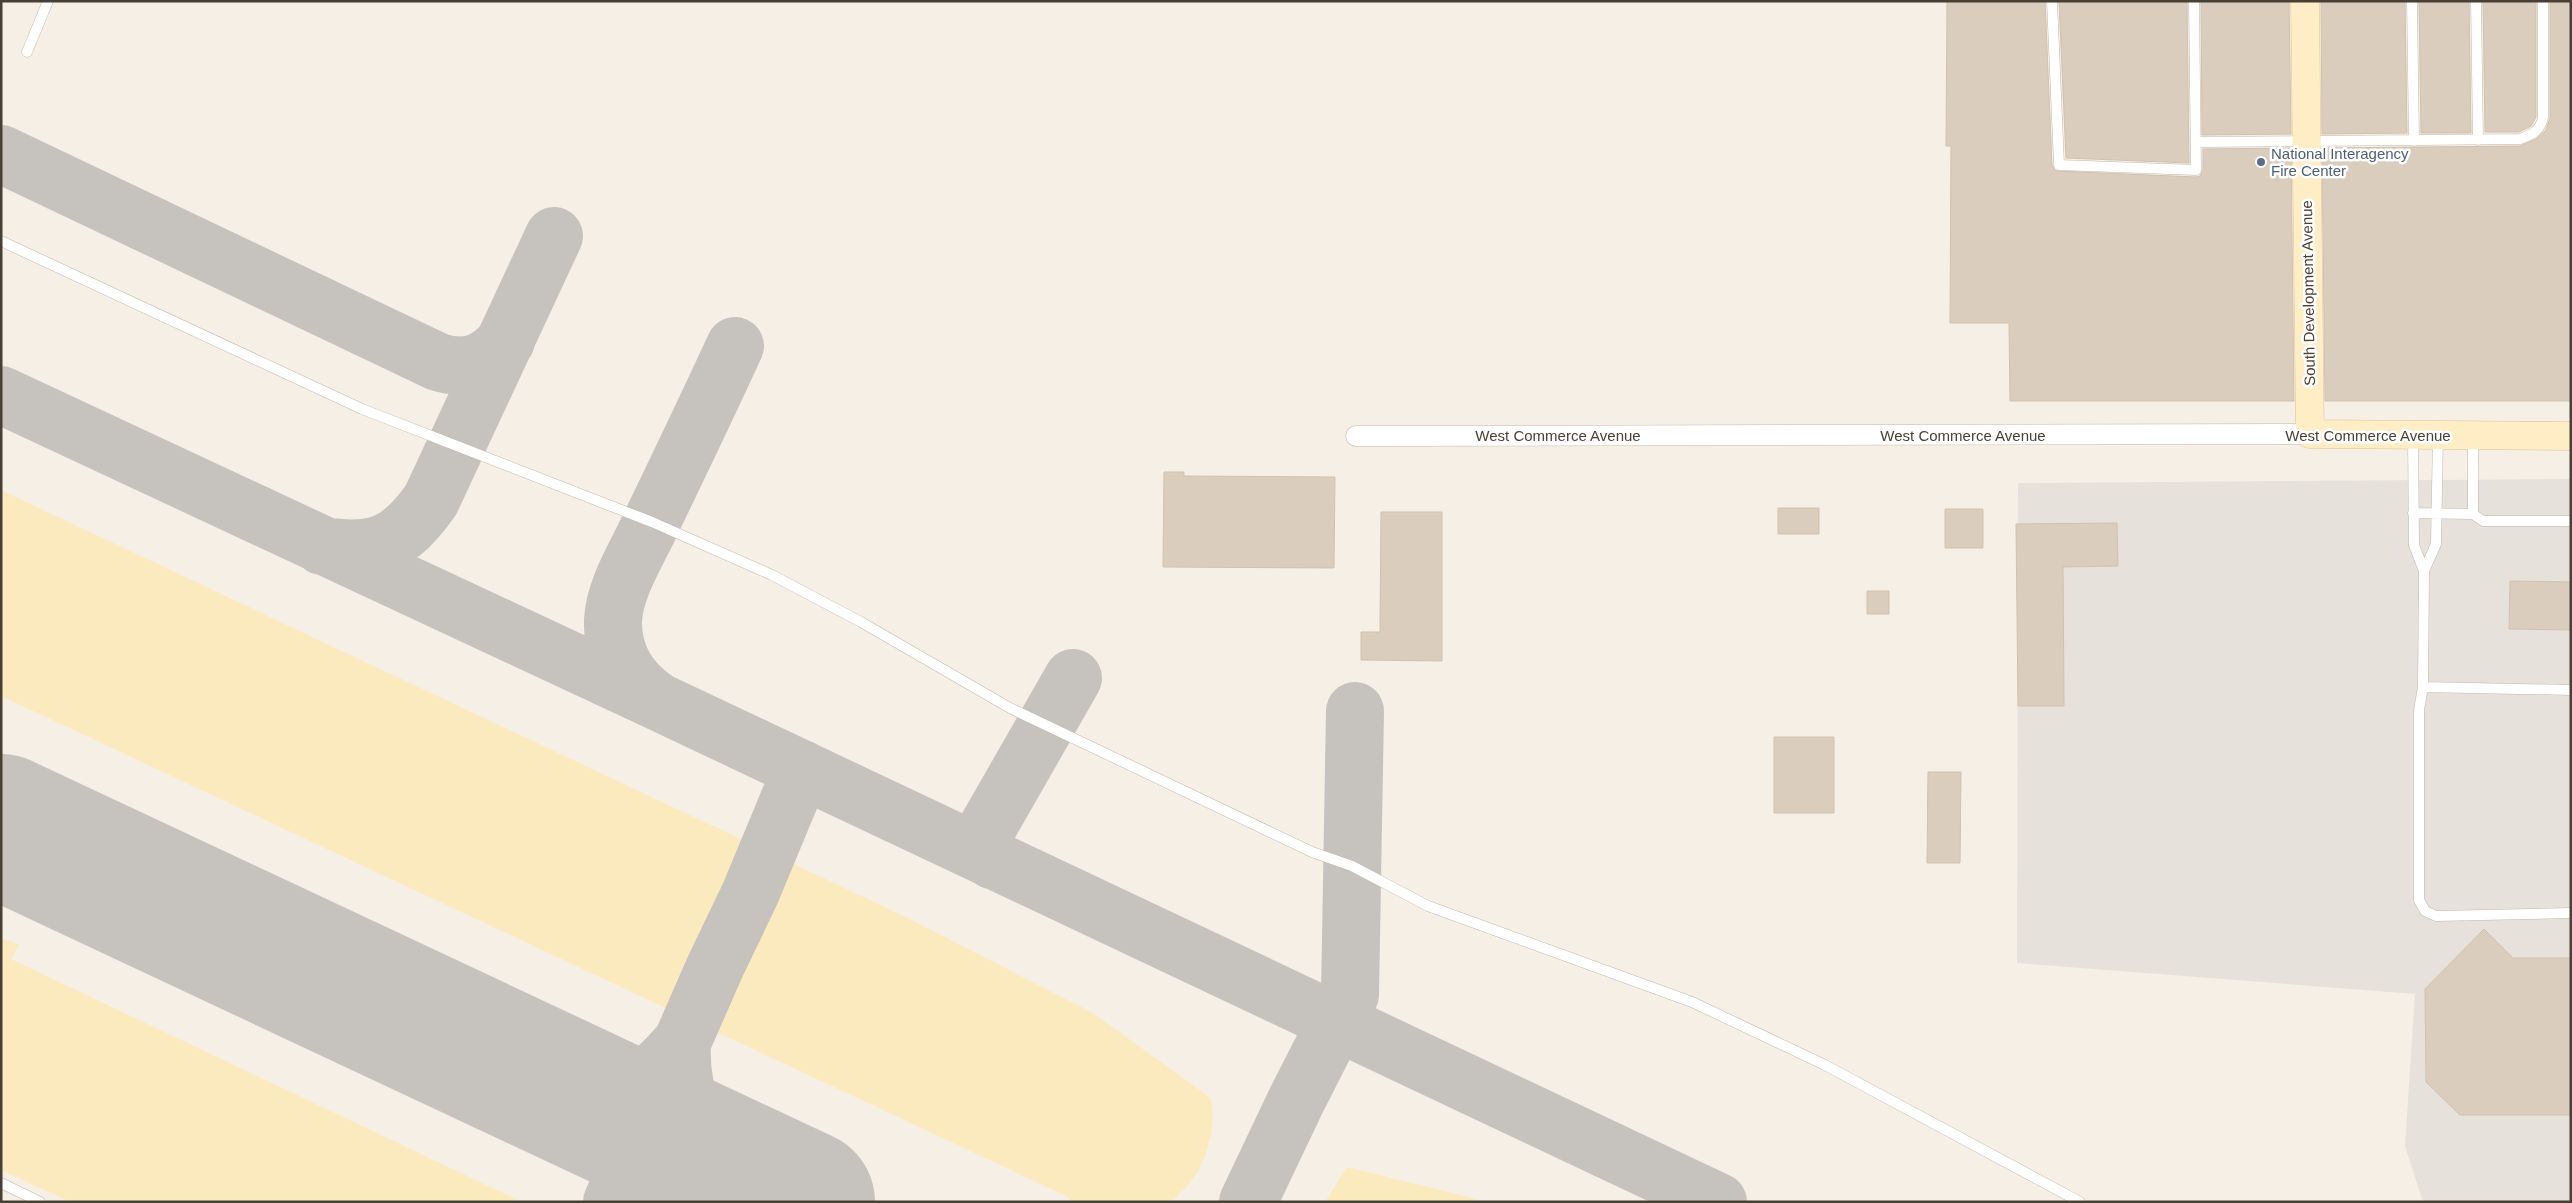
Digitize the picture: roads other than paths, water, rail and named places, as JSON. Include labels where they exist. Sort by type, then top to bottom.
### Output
[{"type":"street","name":"South Development Avenue","points":[[2305,1],[2310,434]]},
{"type":"street","name":"West Commerce Avenue","points":[[1356,436],[2310,434],[2571,436]]},
{"type":"lane","points":[[27,52],[48,1]]},
{"type":"lane","points":[[2052,1],[2059,165],[2196,170],[2194,1]]},
{"type":"lane","points":[[2412,1],[2414,141]]},
{"type":"lane","points":[[2476,1],[2478,140]]},
{"type":"lane","points":[[2196,142],[2520,139],[2535,133],[2541,127],[2543,118],[2543,1]]},
{"type":"lane","points":[[1,240],[362,409],[652,522],[772,575],[862,622],[1010,708],[1312,852],[1352,866],[1428,906],[1692,1002],[1825,1065],[2080,1202]]},
{"type":"lane","points":[[2426,435],[2413,513],[2414,545],[2424,571],[2423,687],[2419,710],[2419,900],[2425,911],[2436,916],[2571,913]]},
{"type":"lane","points":[[2424,571],[2436,544],[2437,513],[2426,435]]},
{"type":"lane","points":[[2473,435],[2473,514]]},
{"type":"lane","points":[[2413,513],[2473,514],[2484,520],[2571,521]]},
{"type":"lane","points":[[2423,687],[2571,690]]},
{"type":"lane","points":[[1,1183],[40,1202]]},
{"type":"place","name":"National Interagency Fire Center","points":[[2261,162]]}]
